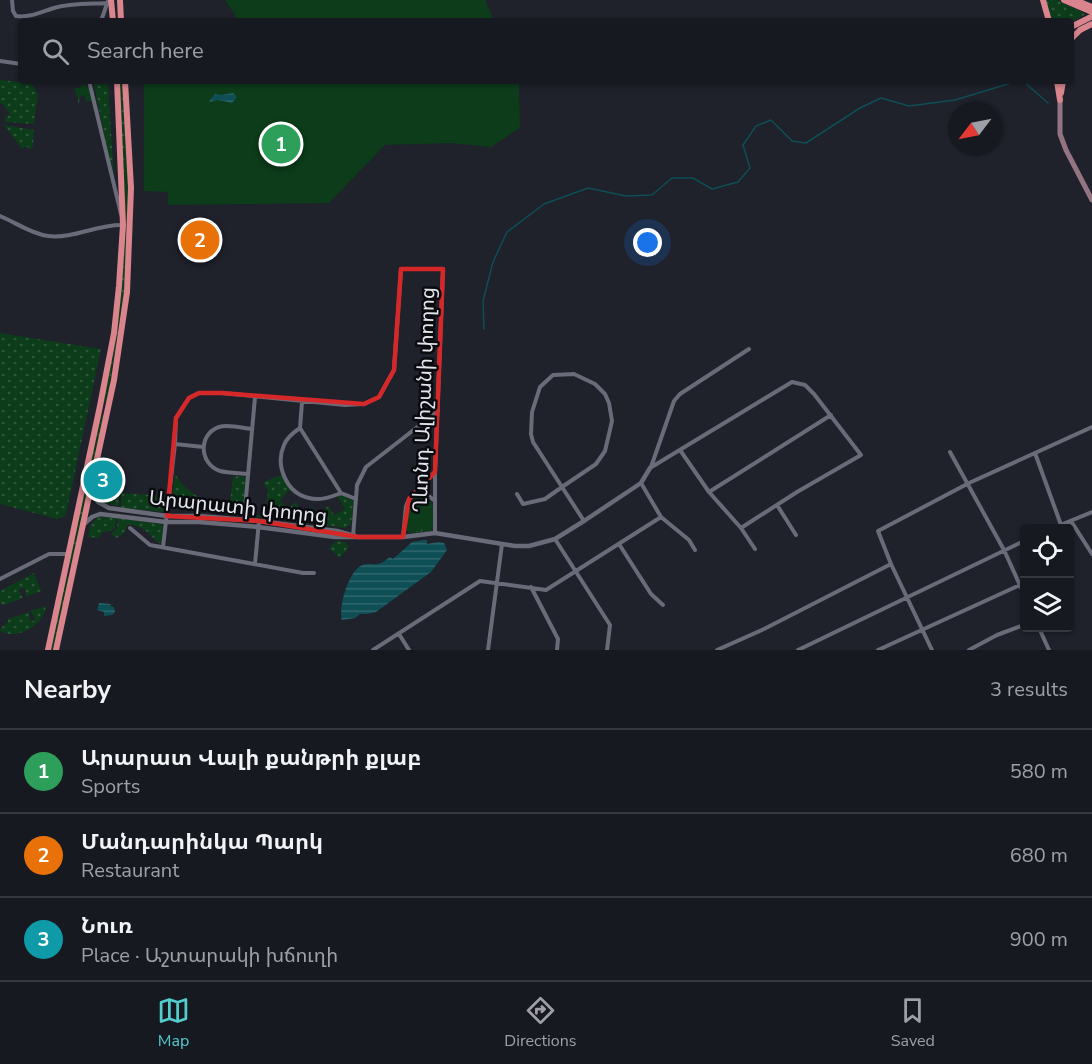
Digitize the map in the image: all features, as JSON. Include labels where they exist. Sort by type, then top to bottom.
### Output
[{"type":"highway","points":[[120,0],[121,18]]},
{"type":"highway","points":[[1042,0],[1048,18]]},
{"type":"highway","points":[[1064,0],[1091,14],[1074,25]]},
{"type":"highway","points":[[1075,0],[1092,7]]},
{"type":"highway","points":[[109,1],[112,18]]},
{"type":"highway","points":[[1074,36],[1092,24]]},
{"type":"highway","points":[[48,650],[114,333],[123,225],[117,84]]},
{"type":"highway","points":[[56,650],[92,487],[122,334],[130,257],[131,188],[125,84]]},
{"type":"highway","points":[[1060,84],[1060,100]]},
{"type":"highway","points":[[100,406],[108,408]]},
{"type":"highway","points":[[65,569],[73,571]]},
{"type":"main road","points":[[1060,100],[1060,134],[1092,200]]},
{"type":"street","points":[[12,0],[13,11],[16,16],[20,17],[40,14],[55,8],[109,1],[102,18]]},
{"type":"street","points":[[0,61],[18,64]]},
{"type":"street","points":[[90,84],[119,211],[123,218]]},
{"type":"street","points":[[0,216],[47,236],[70,235],[111,225],[123,225]]},
{"type":"street","name":"Ղևոնդ Ալիշանի փողոց","points":[[302,402],[364,404],[379,397],[394,370],[401,269],[442,269],[435,533]]},
{"type":"street","points":[[651,468],[674,401],[680,394],[749,349]]},
{"type":"street","points":[[517,494],[523,504],[545,499],[562,487],[602,458],[612,427],[611,408],[604,394],[589,379],[574,374],[553,375],[544,382],[537,393],[531,419],[533,442],[562,487],[584,521]]},
{"type":"street","points":[[651,468],[792,382],[805,385],[861,455],[741,528]]},
{"type":"street","points":[[163,547],[176,444],[176,418],[189,398],[199,393],[222,393],[302,402],[300,428],[341,493],[356,499]]},
{"type":"street","points":[[244,520],[255,397]]},
{"type":"street","points":[[354,536],[357,485],[366,467],[438,411]]},
{"type":"street","points":[[709,492],[831,415]]},
{"type":"street","points":[[248,474],[219,471],[207,461],[203,447],[209,434],[222,426],[252,429]]},
{"type":"street","points":[[932,650],[878,531],[969,483],[1092,427]]},
{"type":"street","points":[[300,428],[291,434],[284,444],[280,458],[281,470],[287,483],[307,498],[319,499],[341,493]]},
{"type":"street","points":[[176,444],[203,447]]},
{"type":"street","points":[[680,450],[709,492],[741,528],[755,549]]},
{"type":"street","points":[[878,650],[1020,585],[969,483],[950,452]]},
{"type":"street","points":[[1035,453],[1061,524]]},
{"type":"street","name":"Արարատի փողոց","points":[[84,524],[100,514],[259,524],[354,536],[403,537],[435,533],[502,542],[515,546],[529,546],[555,539],[584,521],[641,483],[651,468]]},
{"type":"street","points":[[403,537],[406,506],[411,496],[435,472]]},
{"type":"street","points":[[641,483],[661,517],[688,540],[695,550]]},
{"type":"street","name":"Արարատի փողոց","points":[[92,487],[98,502],[105,507],[166,519],[199,516],[244,520],[259,524]]},
{"type":"street","points":[[415,493],[425,493],[435,501]]},
{"type":"street","points":[[777,505],[796,536]]},
{"type":"street","points":[[1064,524],[1092,512]]},
{"type":"street","points":[[373,650],[480,581],[546,590],[661,517]]},
{"type":"street","points":[[1071,521],[1092,554]]},
{"type":"street","points":[[255,564],[259,524]]},
{"type":"street","points":[[130,528],[150,545],[303,573],[314,573]]},
{"type":"street","points":[[555,539],[610,625],[607,650]]},
{"type":"street","points":[[488,650],[502,542]]},
{"type":"street","points":[[798,650],[1020,543]]},
{"type":"street","points":[[619,544],[651,594],[663,605]]},
{"type":"street","points":[[0,579],[49,554],[68,554]]},
{"type":"street","points":[[717,650],[764,630],[891,564]]},
{"type":"street","points":[[531,587],[558,639],[557,650]]},
{"type":"street","points":[[969,650],[997,635],[1020,626]]},
{"type":"street","points":[[1041,632],[1049,650]]},
{"type":"street","points":[[399,634],[409,650]]},
{"type":"highlighted area","points":[[401,269],[443,269],[435,472],[409,499],[403,537],[358,537],[259,521],[167,516],[176,418],[189,398],[199,393],[222,393],[364,404],[379,397],[394,370]]},
{"type":"green space","points":[[225,0],[485,0],[493,18],[237,18]]},
{"type":"green space","points":[[1045,0],[1057,0],[1086,14],[1074,20],[1074,18],[1050,18]]},
{"type":"green space","points":[[0,80],[32,84],[38,94],[34,124],[6,122],[4,119],[10,114],[2,103],[0,104]]},
{"type":"green space","points":[[83,84],[90,89],[93,102],[87,101],[81,95],[78,105],[74,88],[79,88]]},
{"type":"green space","points":[[94,84],[108,84],[114,181]]},
{"type":"green space","points":[[119,84],[123,84],[128,189],[125,286],[107,403],[104,402],[125,225]]},
{"type":"green space","points":[[144,84],[519,84],[520,128],[491,147],[451,143],[385,145],[329,203],[168,205],[168,192],[144,191]]},
{"type":"green space","points":[[4,125],[34,130],[31,150],[26,146],[22,149]]},
{"type":"green space","points":[[0,333],[101,349],[67,512],[61,518],[57,519],[0,504]]},
{"type":"green space","points":[[101,415],[104,415],[72,566],[68,565]]},
{"type":"green space","points":[[175,474],[185,487],[198,497],[222,503],[230,503],[233,476],[247,477],[242,514],[174,509],[171,503]]},
{"type":"green space","points":[[281,475],[291,490],[280,501],[289,509],[295,502],[298,505],[296,513],[307,516],[310,507],[313,508],[314,517],[325,516],[326,507],[329,507],[334,515],[345,509],[337,496],[341,494],[354,501],[351,524],[346,528],[249,516],[248,511],[252,515],[265,515],[268,491],[263,482]]},
{"type":"green space","points":[[98,483],[108,485],[108,488],[116,493],[119,506],[105,503],[100,498]]},
{"type":"green space","points":[[121,493],[167,496],[165,512],[121,508]]},
{"type":"green space","points":[[418,495],[428,498],[433,506],[434,528],[431,531],[411,533],[406,528],[409,505]]},
{"type":"green space","points":[[98,517],[116,518],[115,528],[103,532],[98,538],[88,537],[91,525]]},
{"type":"green space","points":[[118,518],[160,524],[164,527],[161,543],[144,530],[128,524],[124,533],[117,538],[111,534],[117,528]]},
{"type":"green space","points":[[337,541],[345,542],[349,547],[340,558],[330,549],[331,545]]},
{"type":"green space","points":[[34,573],[41,591],[26,597],[25,589],[21,588],[19,591],[23,598],[4,605],[0,603],[0,591]]},
{"type":"green space","points":[[66,577],[69,577],[54,650],[50,650]]},
{"type":"green space","points":[[46,606],[40,619],[29,629],[14,634],[0,631],[8,619],[29,612],[30,621],[34,621],[35,618],[30,611]]},
{"type":"water","points":[[233,93],[237,97],[232,103],[209,101],[215,94]]},
{"type":"water","points":[[427,540],[427,544],[444,543],[447,550],[431,572],[376,612],[342,620],[341,608],[345,592],[351,577],[361,565],[380,563],[390,557],[393,559],[412,542]]},
{"type":"water","points":[[99,603],[111,604],[115,612],[104,616],[104,612],[97,610]]},
{"type":"waterway","points":[[484,329],[483,301],[493,262],[507,232],[544,204],[588,188],[626,196],[652,195],[672,178],[693,178],[712,189],[738,182],[750,168],[743,145],[756,126],[771,120],[792,141],[806,143],[860,108],[881,98],[909,106],[955,100],[1008,84]]},
{"type":"waterway","points":[[1026,84],[1048,103]]},
{"type":"place","name":"Արարատ Վալի քանթրի քլաբ","points":[[281,144]]},
{"type":"place","name":"Մանդարինկա Պարկ","points":[[200,240]]},
{"type":"place","name":"Նուռ","points":[[103,480]]}]
